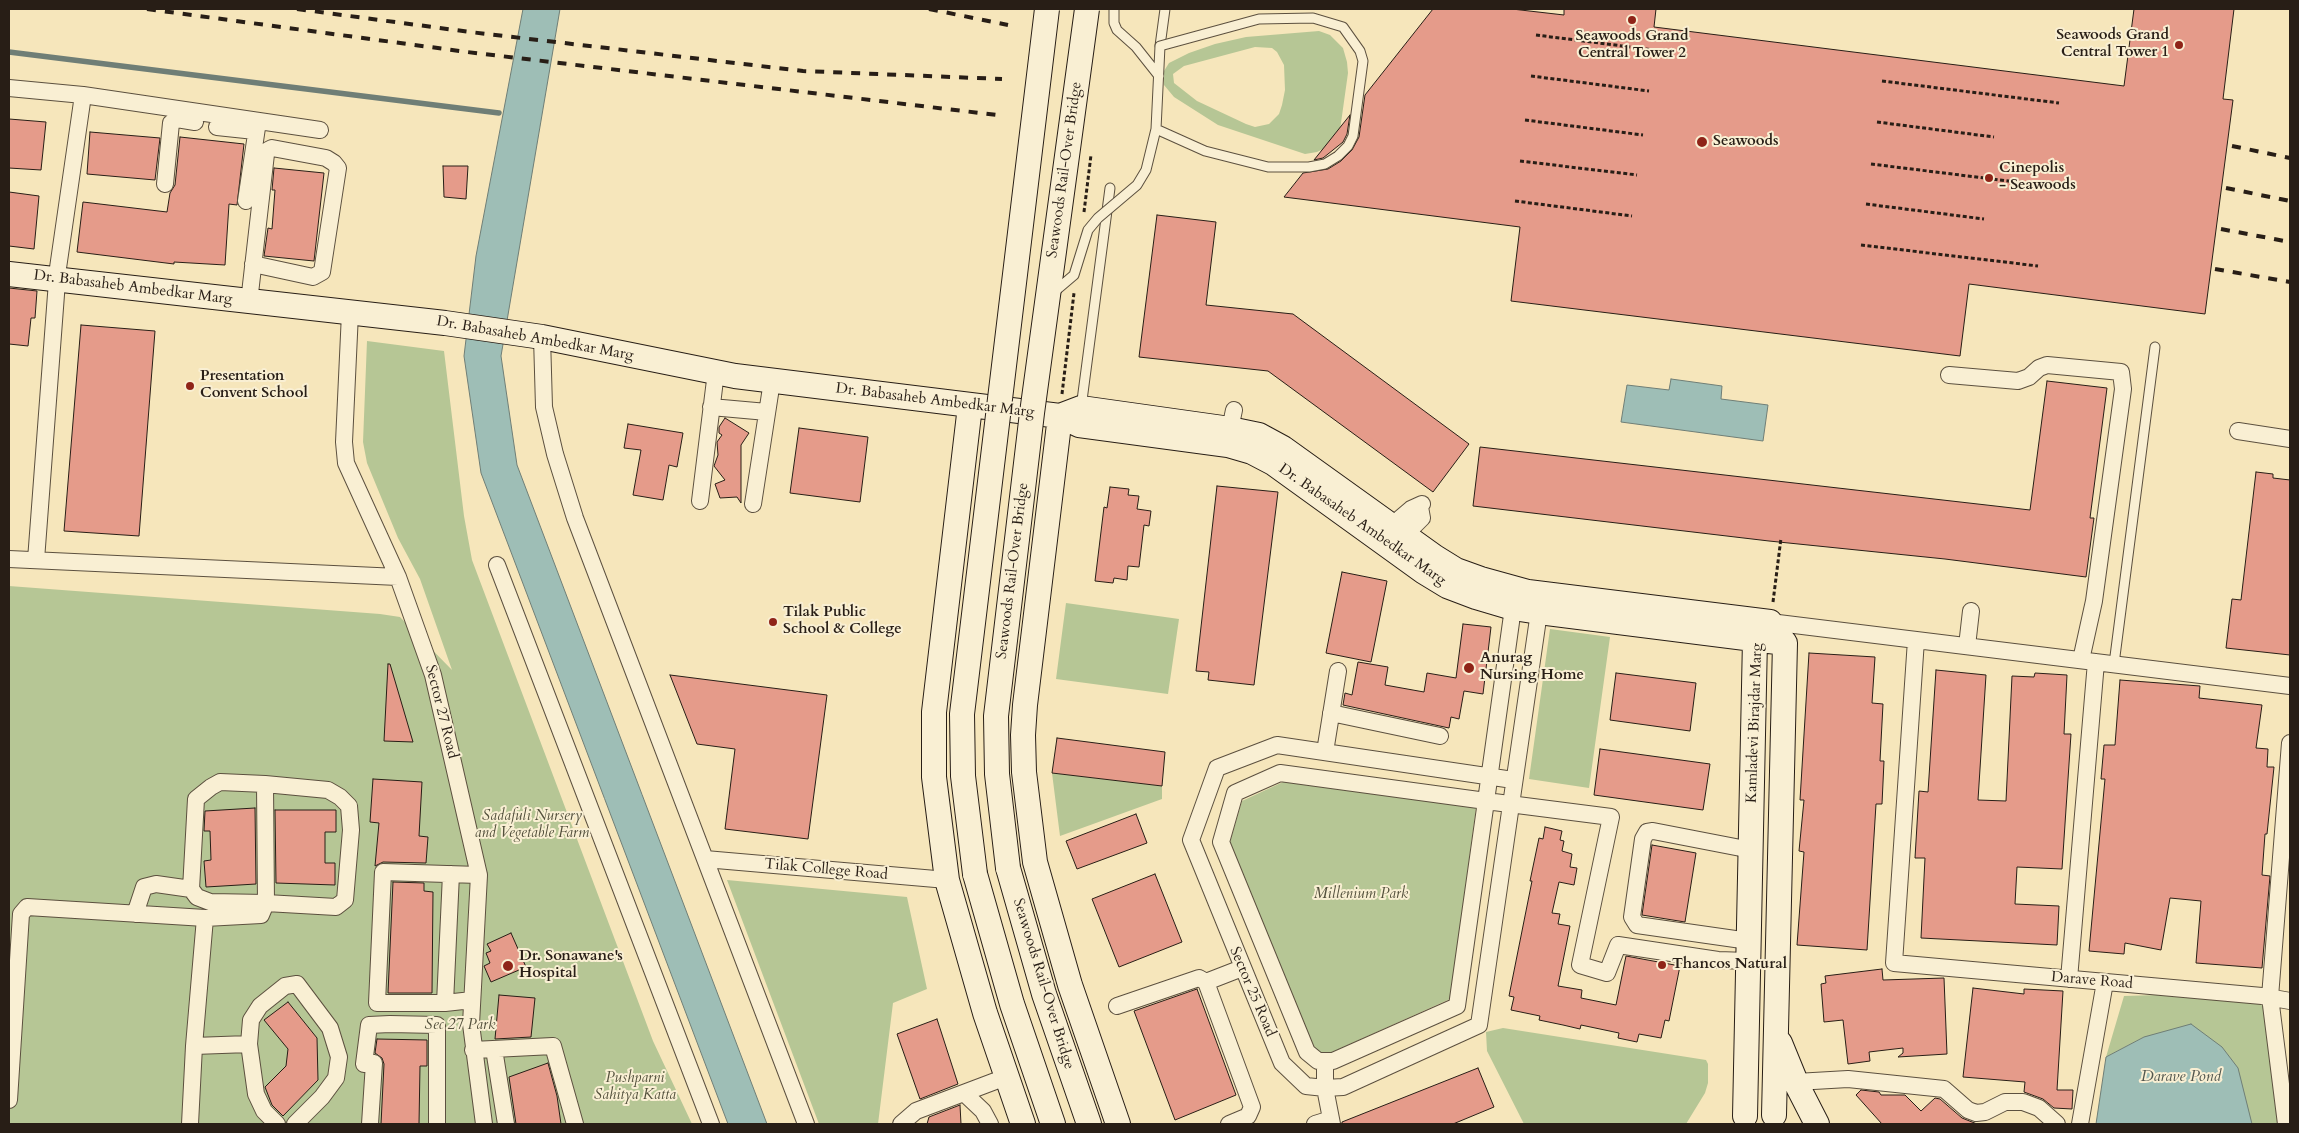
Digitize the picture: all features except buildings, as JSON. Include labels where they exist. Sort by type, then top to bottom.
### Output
[{"type":"main road","points":[[1047,9],[962,714],[963,783],[975,874],[1012,1004],[1053,1124]]},
{"type":"main road","name":"Seawoods Rail-Over Bridge","points":[[1087,9],[1032,413],[996,716],[997,784],[1008,868],[1044,994],[1089,1124]]},
{"type":"main road","name":"Dr. Babasaheb Ambedkar Marg","points":[[9,274],[445,323],[537,337],[772,381],[1060,416],[1079,425],[1228,445],[1252,452],[1273,463],[1432,577],[1447,586],[1476,597],[1763,631]]},
{"type":"main road","points":[[970,406],[933,734],[936,799],[947,880],[970,966],[1022,1124]]},
{"type":"main road","name":"Dr. Babasaheb Ambedkar Marg","points":[[1060,416],[1081,408],[1232,420],[1284,448],[1435,557],[1456,570],[1526,604]]},
{"type":"main road","points":[[1060,416],[1025,705],[1023,735],[1024,772],[1030,830],[1038,871],[1070,985],[1118,1124]]},
{"type":"main road","name":"Kamladevi Birajdar Marg","points":[[1738,1120],[1749,951],[1751,850],[1763,631],[1785,643],[1776,1032],[1781,1120]]},
{"type":"main road","points":[[1776,1032],[1796,1082],[1817,1124]]},
{"type":"main road","points":[[1738,1120],[1760,1113],[1781,1120]]},
{"type":"street","points":[[9,88],[83,96],[237,124],[320,130]]},
{"type":"street","points":[[36,560],[57,279],[83,96]]},
{"type":"street","points":[[165,184],[170,123],[177,119],[192,116],[213,126],[237,124]]},
{"type":"street","points":[[246,201],[258,126]]},
{"type":"street","points":[[249,302],[253,264],[266,154],[268,150],[272,148],[326,158],[334,163],[338,168],[322,272],[313,277],[253,264]]},
{"type":"street","name":"Sector 27 Road","points":[[350,313],[344,442],[346,464],[398,577],[433,676],[479,875],[471,1024],[484,1124]]},
{"type":"street","points":[[537,337],[544,407],[555,454],[575,518],[806,1124]]},
{"type":"street","points":[[1949,375],[2018,381],[2029,377],[2039,368],[2047,365],[2121,372],[2123,389],[2095,591],[2088,661],[2069,979]]},
{"type":"street","points":[[700,501],[716,372]]},
{"type":"street","points":[[753,504],[772,381]]},
{"type":"street","points":[[711,407],[767,412]]},
{"type":"street","points":[[2238,431],[2290,439]]},
{"type":"street","points":[[1398,530],[1411,509],[1421,506]]},
{"type":"street","points":[[9,559],[398,577]]},
{"type":"street","points":[[497,565],[711,1124]]},
{"type":"street","points":[[1457,1006],[1489,776],[1526,604]]},
{"type":"street","points":[[1478,1025],[1511,804],[1526,604]]},
{"type":"street","points":[[1967,646],[1971,611]]},
{"type":"street","points":[[1763,631],[1801,626],[2290,686]]},
{"type":"street","points":[[1785,643],[1801,626]]},
{"type":"street","name":"Darave Road","points":[[1916,640],[1894,964],[2270,997],[2290,1001]]},
{"type":"street","points":[[1326,752],[1338,671]]},
{"type":"street","points":[[1332,713],[1440,736]]},
{"type":"street","points":[[2286,1124],[2270,997],[2288,789],[2290,744]]},
{"type":"street","name":"Sector 25 Road","points":[[1478,1025],[1343,1087],[1306,1086],[1282,1063],[1191,840],[1217,768],[1277,745],[1513,780]]},
{"type":"street","name":"Sector 25 Road","points":[[1325,1061],[1318,1061],[1307,1052],[1221,842],[1235,793],[1280,773],[1611,817],[1580,965],[1607,973],[1618,945],[1718,960],[1749,951]]},
{"type":"street","points":[[220,782],[265,784],[328,790],[340,796],[349,806],[351,830],[345,900],[336,907],[210,902],[197,897],[191,888],[196,799],[220,782]]},
{"type":"street","points":[[9,1100],[21,914],[27,907],[205,918],[261,915],[266,903],[265,784]]},
{"type":"street","points":[[1201,812],[1227,820]]},
{"type":"street","points":[[1749,951],[1636,925],[1632,917],[1643,839],[1647,832],[1653,831],[1751,850]]},
{"type":"street","name":"Tilak College Road","points":[[705,859],[947,880]]},
{"type":"street","points":[[472,1000],[445,1003],[376,1003],[383,872],[479,875]]},
{"type":"street","points":[[445,1003],[451,874]]},
{"type":"street","points":[[135,914],[144,887],[156,884],[191,888]]},
{"type":"street","points":[[190,1124],[194,1046],[205,918]]},
{"type":"street","points":[[1206,982],[1242,968]]},
{"type":"street","points":[[1117,1006],[1199,978],[1206,982],[1252,1107],[1248,1116],[1228,1124]]},
{"type":"street","points":[[2080,1124],[2105,982]]},
{"type":"street","points":[[277,1124],[264,1111],[256,1094],[249,1044],[252,1020],[260,1006],[285,986],[297,984],[330,1028],[339,1057],[336,1078],[322,1097],[295,1124]]},
{"type":"street","points":[[1457,1006],[1478,1025]]},
{"type":"street","points":[[1315,1124],[1332,1122],[1325,1088],[1325,1061],[1333,1061],[1457,1006]]},
{"type":"street","points":[[370,1124],[374,1063],[364,1064],[369,1025],[390,1024],[437,1025],[437,1124]]},
{"type":"street","points":[[194,1046],[249,1044]]},
{"type":"street","points":[[473,1050],[553,1046],[575,1124]]},
{"type":"street","points":[[494,1049],[506,1124]]},
{"type":"street","points":[[901,1124],[916,1111],[1006,1077]]},
{"type":"street","points":[[1796,1082],[1848,1079],[1944,1089],[1968,1110],[1976,1113],[1985,1112],[2005,1102],[2023,1102],[2039,1108],[2057,1124]]},
{"type":"street","points":[[964,1093],[983,1111],[990,1124]]},
{"type":"lane","points":[[1114,9],[1114,23],[1117,30],[1136,47],[1159,76]]},
{"type":"lane","points":[[1048,297],[1074,275],[1088,230],[1098,218],[1137,185],[1146,170],[1156,129],[1160,46],[1165,9]]},
{"type":"lane","points":[[1156,129],[1205,150],[1268,167],[1310,167],[1325,164],[1338,156],[1348,146],[1353,136],[1363,61],[1353,38],[1343,27],[1313,18],[1259,19],[1160,46]]},
{"type":"lane","points":[[1081,408],[1110,188]]},
{"type":"lane","points":[[2114,664],[2155,347]]},
{"type":"path","points":[[1536,35],[1654,50]]},
{"type":"path","points":[[1531,76],[1649,91]]},
{"type":"path","points":[[1882,81],[2059,103]]},
{"type":"path","points":[[1525,120],[1643,135]]},
{"type":"path","points":[[1877,122],[1994,137]]},
{"type":"path","points":[[1089,173],[1091,156]]},
{"type":"path","points":[[1520,161],[1637,175]]},
{"type":"path","points":[[1871,164],[2048,186]]},
{"type":"path","points":[[1515,201],[1632,216]]},
{"type":"path","points":[[1866,204],[1984,219]]},
{"type":"path","points":[[1861,245],[2038,266]]},
{"type":"path","points":[[1775,580],[1781,538]]},
{"type":"green space","points":[[1319,31],[1330,35],[1343,48],[1348,73],[1340,130],[1325,148],[1317,152],[1305,154],[1218,125],[1174,97],[1164,85],[1164,71],[1169,63],[1189,53],[1215,44],[1246,37]],"holes":[[[1255,47],[1272,48],[1277,52],[1284,65],[1285,90],[1279,114],[1269,124],[1255,127],[1246,124],[1197,101],[1174,83],[1173,74],[1184,66]]]},
{"type":"green space","points":[[367,341],[444,351],[464,516],[472,560],[653,1041],[692,1124],[9,1124],[9,586],[400,617],[452,670],[420,579],[398,538],[367,463],[363,442]]},
{"type":"green space","points":[[1066,603],[1179,619],[1168,694],[1056,679]]},
{"type":"green space","points":[[1550,629],[1610,637],[1589,788],[1529,779]]},
{"type":"green space","points":[[1052,773],[1162,786],[1162,799],[1060,836]]},
{"type":"green space","name":"Millenium Park","points":[[1283,782],[1476,808],[1450,999],[1330,1053],[1321,1053],[1314,1047],[1230,842],[1242,801]]},
{"type":"green space","points":[[727,880],[907,897],[927,989],[893,1003],[878,1124],[819,1124]]},
{"type":"green space","points":[[2222,993],[2262,996],[2279,1124],[2252,1124],[2252,1122],[2144,1037],[2106,1057],[2124,996]]},
{"type":"green space","points":[[1503,1028],[1706,1060],[1708,1064],[1708,1083],[1705,1093],[1686,1124],[1524,1124],[1487,1051],[1486,1032]]},
{"type":"water","points":[[523,9],[560,9],[501,356],[517,465],[767,1124],[728,1124],[481,473],[464,356],[476,256]]},
{"type":"water","points":[[1671,379],[1722,386],[1721,399],[1768,405],[1763,441],[1621,422],[1627,385],[1669,390]]},
{"type":"water","name":"Darave Pond","points":[[2191,1024],[2222,1047],[2238,1068],[2252,1124],[2096,1124],[2106,1057],[2144,1037]]},
{"type":"waterway","points":[[9,52],[499,113]]},
{"type":"railway","points":[[147,9],[467,52],[997,115]]},
{"type":"railway","points":[[297,9],[470,32],[803,71],[1002,79]]},
{"type":"railway","points":[[929,9],[1008,25]]},
{"type":"railway","points":[[2232,146],[2290,158]]},
{"type":"railway","points":[[2226,188],[2290,201]]},
{"type":"railway","points":[[2221,229],[2290,242]]},
{"type":"railway","points":[[2215,269],[2290,282]]},
{"type":"place","name":"Seawoods Grand Central Tower 2","points":[[1632,20]]},
{"type":"place","name":"Seawoods Grand Central Tower 1","points":[[2179,45]]},
{"type":"place","name":"Seawoods","points":[[1702,142]]},
{"type":"place","name":"Cinepolis - Seawoods","points":[[1989,178]]},
{"type":"place","name":"Presentation Convent School","points":[[190,386]]},
{"type":"place","name":"Tilak Public School & College","points":[[773,622]]},
{"type":"place","name":"Anurag Nursing Home","points":[[1469,668]]},
{"type":"place","name":"Thancos Natural","points":[[1662,965]]},
{"type":"place","name":"Dr. Sonawane's Hospital","points":[[508,966]]},
{"type":"park label","name":"Sadafuli Nursery and Vegetable Farm","points":[[532,826]]},
{"type":"park label","name":"Sec 27 Park","points":[[460,1026]]},
{"type":"park label","name":"Pushparni Sahitya Katta","points":[[635,1088]]}]
